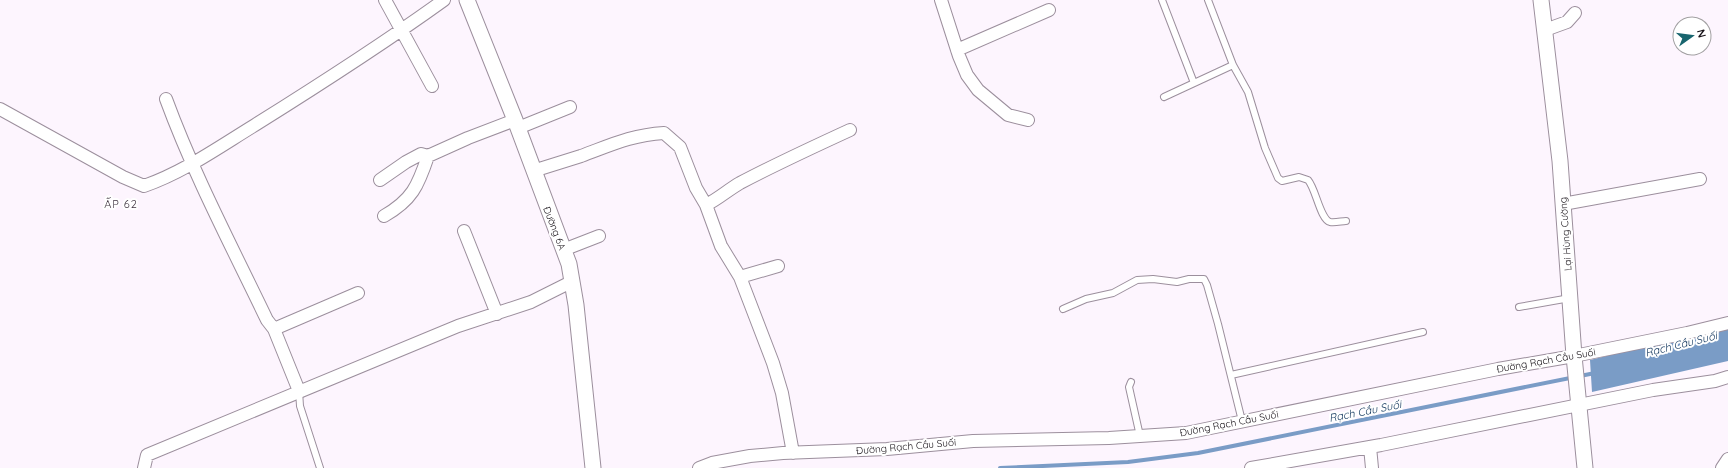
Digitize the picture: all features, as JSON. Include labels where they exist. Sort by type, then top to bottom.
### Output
[{"type":"street","points":[[385,0],[432,86]]},
{"type":"street","points":[[0,109],[123,177],[144,186],[167,178],[193,164],[401,31],[444,0]]},
{"type":"street","name":"Đường 6A","points":[[467,0],[516,124],[573,281],[592,468]]},
{"type":"street","points":[[941,0],[957,50],[967,75],[978,90],[1008,115],[1028,120]]},
{"type":"street","name":"Lại Hùng Cường","points":[[1541,0],[1560,161],[1574,357],[1585,468]]},
{"type":"street","points":[[957,50],[1049,10]]},
{"type":"street","points":[[1545,30],[1567,22],[1575,13]]},
{"type":"street","points":[[166,99],[183,146],[267,320],[274,329],[299,391]]},
{"type":"street","points":[[380,180],[406,162],[421,154],[428,156],[468,138],[570,107]]},
{"type":"street","points":[[706,205],[716,200],[728,190],[791,156],[850,130]]},
{"type":"street","points":[[533,171],[582,155],[619,140],[648,134],[664,132],[680,147],[696,188],[706,205],[721,246],[740,277],[773,363],[782,393],[793,453]]},
{"type":"street","points":[[384,216],[400,207],[417,186],[428,156]]},
{"type":"street","points":[[1563,204],[1700,179]]},
{"type":"street","points":[[464,231],[497,314]]},
{"type":"street","points":[[563,250],[599,236]]},
{"type":"street","points":[[740,277],[778,266]]},
{"type":"street","points":[[144,468],[147,455],[458,326],[531,302],[573,281]]},
{"type":"street","points":[[274,329],[358,293]]},
{"type":"street","name":"Đường Rạch Cầu Suối","points":[[699,468],[712,463],[750,456],[887,449],[973,441],[1109,438],[1186,433],[1498,369],[1574,357],[1728,323]]},
{"type":"street","points":[[1251,468],[1267,467],[1370,447],[1578,402],[1715,381],[1728,377]]},
{"type":"street","points":[[1370,447],[1372,468]]},
{"type":"street","points":[[1722,468],[1728,459]]},
{"type":"lane","points":[[1162,0],[1194,83]]},
{"type":"lane","points":[[1208,0],[1233,65],[1248,92],[1265,148],[1278,178],[1282,181],[1299,177],[1308,180],[1317,196],[1320,210],[1327,220],[1331,222],[1346,221]]},
{"type":"lane","points":[[1164,97],[1233,65]]},
{"type":"lane","points":[[1063,309],[1086,299],[1113,293],[1137,280],[1153,279],[1177,282],[1189,279],[1204,279],[1218,324],[1242,421]]},
{"type":"lane","points":[[1519,307],[1570,298]]},
{"type":"lane","points":[[1231,375],[1423,332]]},
{"type":"lane","points":[[1131,382],[1129,387],[1140,436]]},
{"type":"lane","points":[[299,391],[300,406],[320,468]]},
{"type":"water","points":[[1728,326],[1728,361],[1592,392],[1590,360]]},
{"type":"waterway","name":"Rạch Cầu Suối","points":[[1000,468],[1128,462],[1198,453],[1595,373]]},
{"type":"district","name":"ẤP 62","points":[[121,204]]}]
